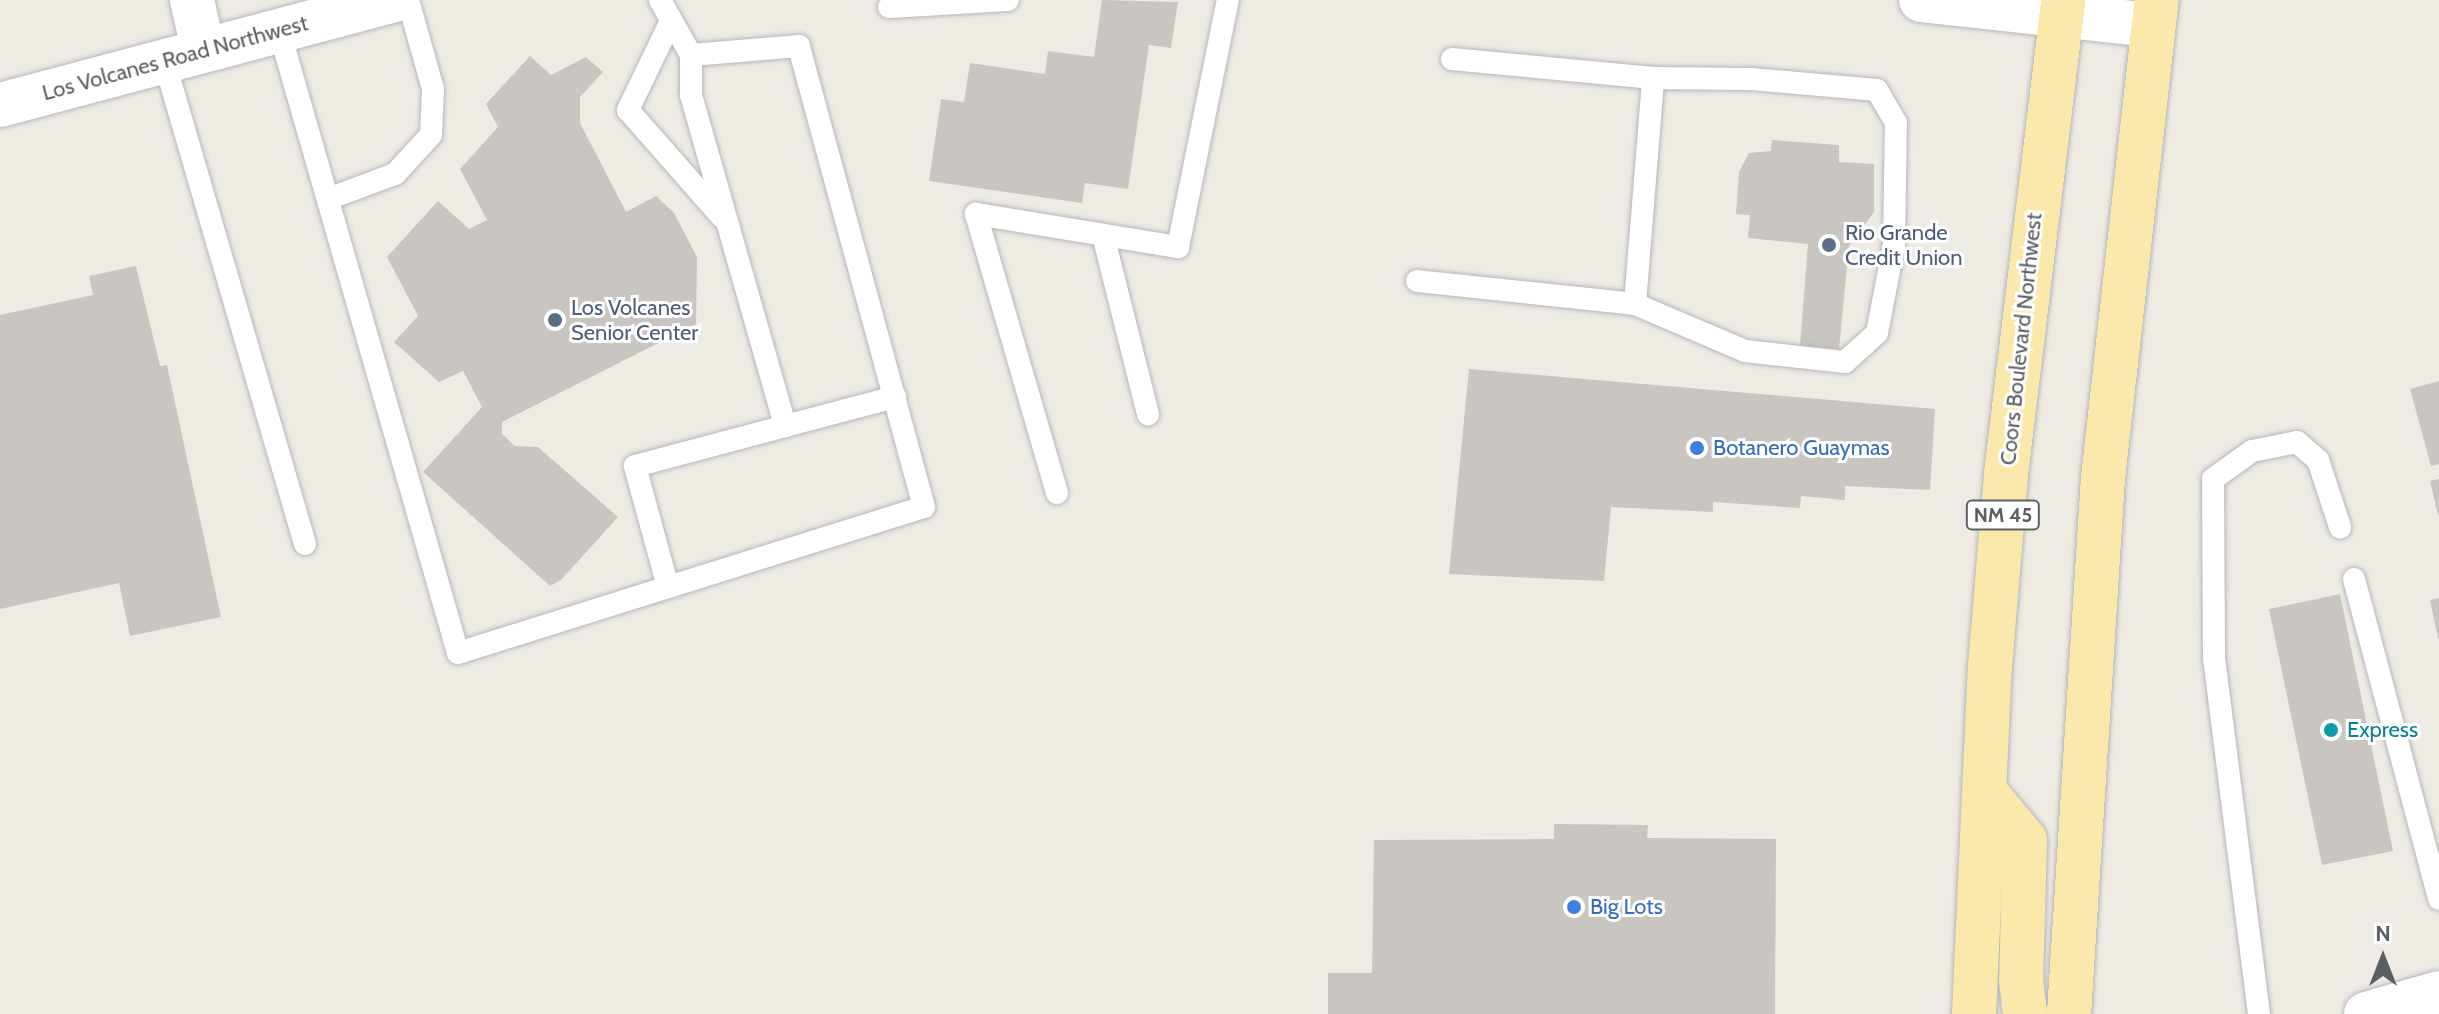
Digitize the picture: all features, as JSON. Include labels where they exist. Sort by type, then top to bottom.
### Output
[{"type":"main road","name":"Coors Boulevard Northwest","points":[[1974,1014],[1990,666],[2019,341],[2062,9]]},
{"type":"main road","points":[[2069,1014],[2103,478],[2155,12]]},
{"type":"main road","points":[[1985,792],[2025,840],[2021,980],[2025,1014]]},
{"type":"street","points":[[184,54],[192,0]]},
{"type":"street","name":"Los Volcanes Road Northwest","points":[[0,105],[396,0]]},
{"type":"street","points":[[1921,0],[2155,12]]},
{"type":"street","points":[[2366,1014],[2439,993]]},
{"type":"lane","points":[[328,199],[395,174],[431,135],[433,89],[408,0]]},
{"type":"lane","points":[[660,0],[670,23],[691,55],[691,95],[785,426]]},
{"type":"lane","points":[[889,7],[1008,0]]},
{"type":"lane","points":[[1057,493],[976,214],[1178,247],[1228,0]]},
{"type":"lane","points":[[670,23],[628,110],[727,223]]},
{"type":"lane","points":[[279,30],[458,653],[924,507],[799,46],[691,55]]},
{"type":"lane","points":[[184,54],[305,544]]},
{"type":"lane","points":[[1417,281],[1635,304],[1745,351],[1845,362],[1877,333],[1894,245],[1896,123],[1877,90],[1751,79],[1653,78],[1452,59]]},
{"type":"lane","points":[[1635,304],[1653,78]]},
{"type":"lane","points":[[1103,235],[1148,414]]},
{"type":"lane","points":[[668,587],[635,466],[895,397]]},
{"type":"lane","points":[[2259,1014],[2214,659],[2213,479],[2252,451],[2297,442],[2318,460],[2340,527]]},
{"type":"lane","points":[[2354,579],[2439,899]]},
{"type":"building","points":[[1102,0],[1178,2],[1171,48],[1149,45],[1128,189],[1085,183],[1082,203],[929,181],[941,99],[964,102],[970,63],[1045,74],[1048,51],[1094,57]]},
{"type":"building","name":"Los Volcanes Senior Center","points":[[530,56],[551,75],[586,57],[603,72],[580,97],[580,123],[626,212],[656,196],[674,213],[697,257],[696,324],[502,422],[502,434],[515,446],[538,447],[618,517],[561,580],[550,586],[423,472],[482,407],[463,371],[439,382],[394,342],[418,316],[387,257],[438,201],[469,229],[487,220],[460,169],[498,127],[486,104]]},
{"type":"building","name":"Rio Grande Credit Union","points":[[1772,140],[1839,145],[1839,162],[1874,164],[1874,212],[1849,246],[1839,349],[1800,346],[1808,244],[1748,238],[1750,215],[1736,214],[1739,172],[1749,153],[1771,151]]},
{"type":"building","points":[[136,266],[160,366],[167,365],[221,617],[130,636],[119,583],[0,609],[0,315],[93,295],[89,276]]},
{"type":"building","name":"Botanero Guaymas","points":[[1469,369],[1935,409],[1930,490],[1845,486],[1845,500],[1801,496],[1800,508],[1713,502],[1713,512],[1611,507],[1604,581],[1449,574]]},
{"type":"building","points":[[2439,381],[2439,464],[2431,466],[2410,389]]},
{"type":"building","points":[[2439,479],[2439,515],[2438,515],[2430,481]]},
{"type":"building","name":"Express","points":[[2340,594],[2393,851],[2322,865],[2269,609]]},
{"type":"building","points":[[2439,598],[2439,638],[2438,638],[2430,600]]},
{"type":"building","name":"Big Lots","points":[[1554,824],[1648,825],[1647,838],[1776,839],[1775,1014],[1328,1014],[1328,973],[1372,973],[1374,840],[1554,839]]},
{"type":"place","name":"Rio Grande Credit Union","points":[[1829,245]]},
{"type":"place","name":"Los Volcanes Senior Center","points":[[555,320]]},
{"type":"place","name":"Botanero Guaymas","points":[[1697,448]]},
{"type":"place","name":"Express","points":[[2331,730]]},
{"type":"place","name":"Big Lots","points":[[1574,907]]}]
